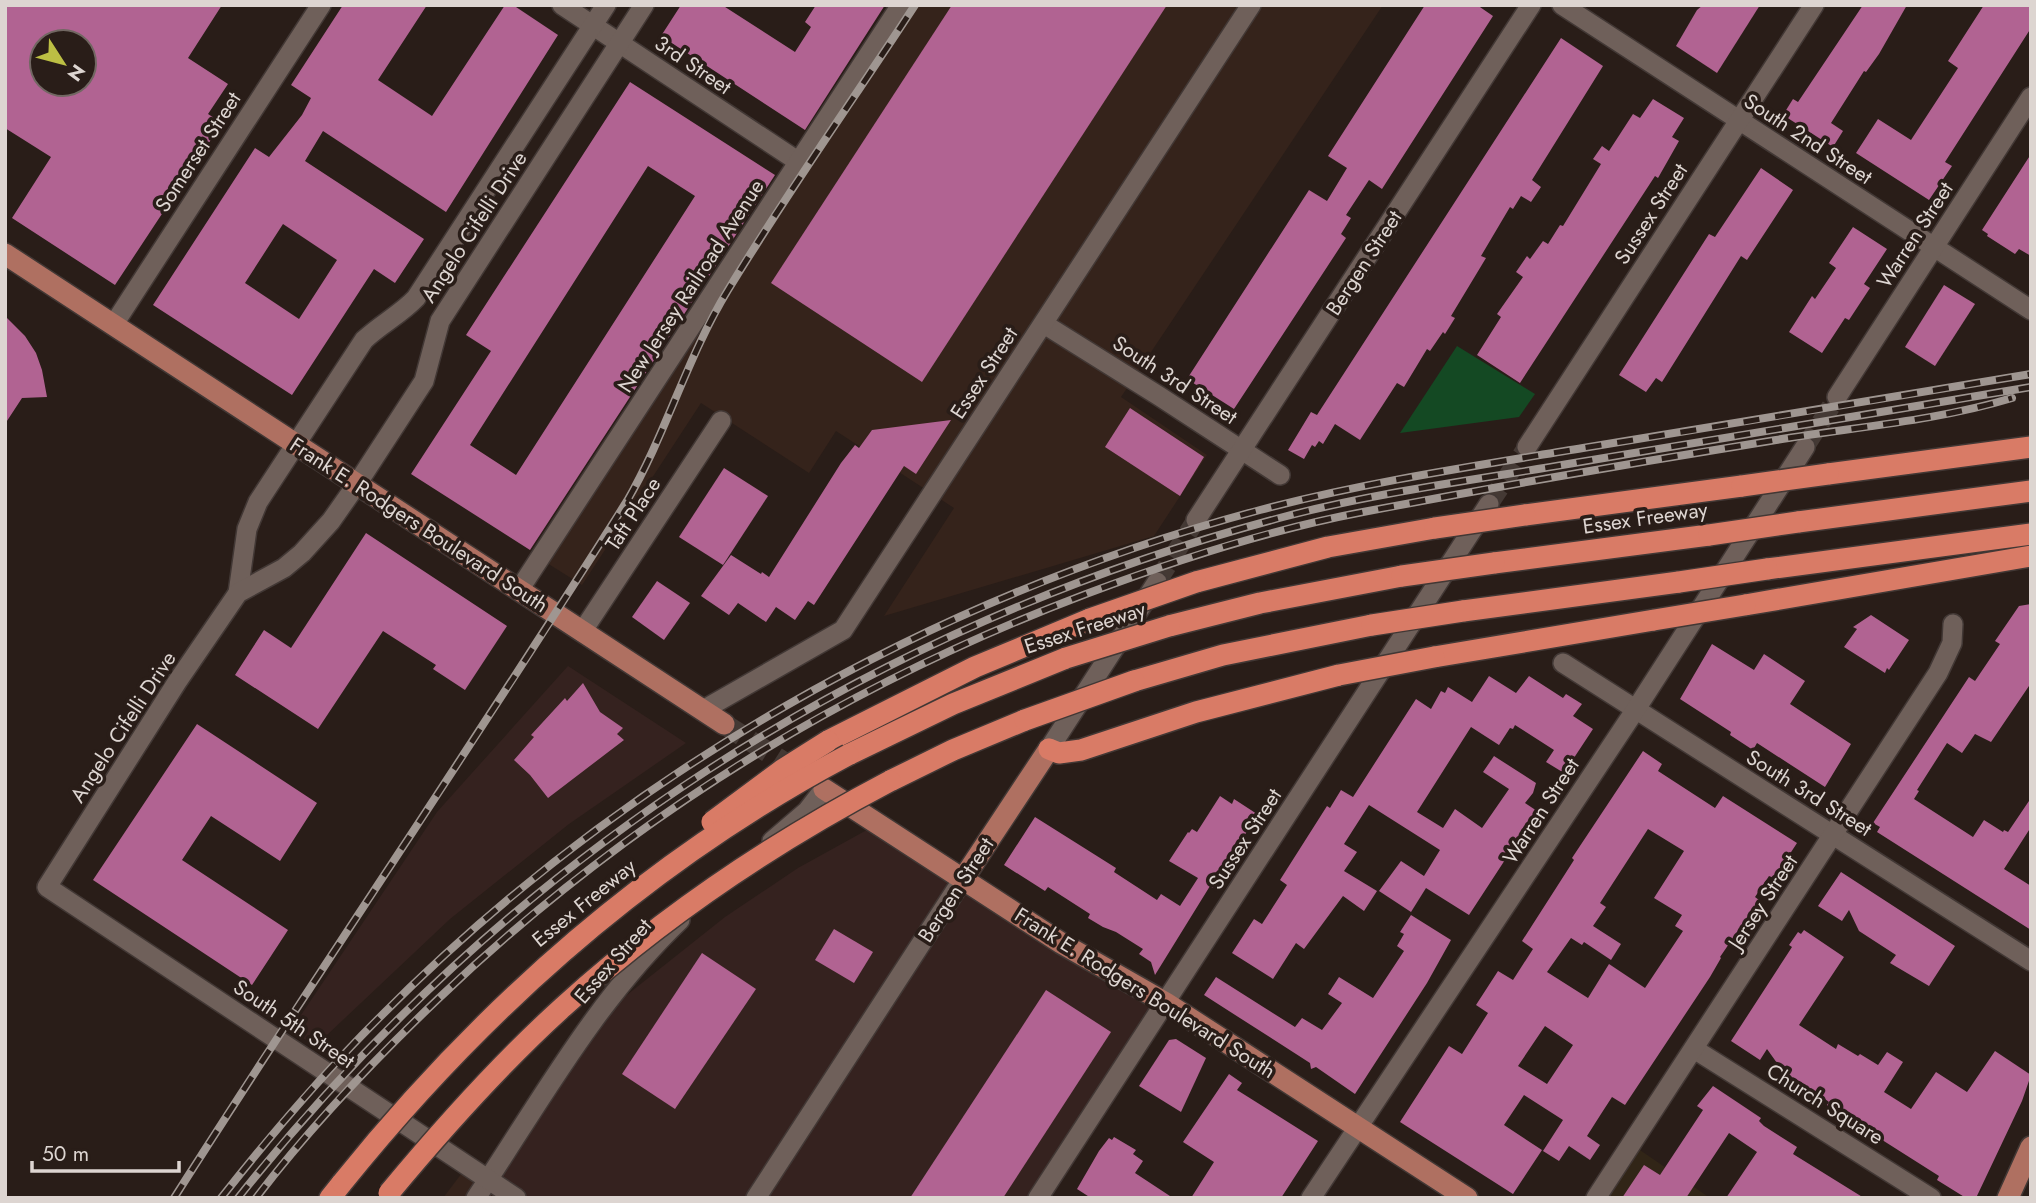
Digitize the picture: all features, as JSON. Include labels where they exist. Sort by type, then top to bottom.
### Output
[{"type":"highway","points":[[617,906],[725,812],[782,770],[828,741],[975,667],[1090,619],[1196,583],[1328,547],[1435,528],[2031,447]]},
{"type":"highway","name":"Essex Freeway","points":[[336,1190],[411,1101],[483,1024],[535,974],[617,906],[734,823],[793,785],[953,704],[1066,658],[1169,626],[1260,603],[1402,576],[2031,491]]},
{"type":"highway","points":[[387,1195],[436,1136],[562,1007],[616,961],[702,895],[761,855],[890,782],[953,750],[1025,720],[1134,681],[1258,647],[1372,625],[2031,534]]},
{"type":"highway","points":[[1049,749],[1067,753],[1090,748],[1196,712],[1339,675],[2031,556]]},
{"type":"main road","name":"Frank E. Rodgers Boulevard South","points":[[5,254],[724,724]]},
{"type":"main road","name":"Bergen Street","points":[[963,879],[1049,749]]},
{"type":"main road","name":"Frank E. Rodgers Boulevard South","points":[[824,789],[1061,943],[1166,1003],[1467,1198]]},
{"type":"main road","points":[[2008,1198],[2031,1147]]},
{"type":"street","name":"Somerset Street","points":[[109,321],[321,5]]},
{"type":"street","name":"3rd Street","points":[[562,5],[799,162]]},
{"type":"street","name":"Angelo Cifelli Drive","points":[[239,593],[251,514],[364,340],[406,309],[416,298],[606,5]]},
{"type":"street","name":"Angelo Cifelli Drive","points":[[47,887],[177,682],[239,593],[284,568],[302,554],[331,521],[357,484],[424,381],[440,321],[644,5]]},
{"type":"street","name":"New Jersey Railroad Avenue","points":[[519,590],[901,5]]},
{"type":"street","name":"Essex Street","points":[[703,710],[843,630],[1251,5]]},
{"type":"street","name":"Bergen Street","points":[[1196,520],[1531,5]]},
{"type":"street","name":"South 2nd Street","points":[[1562,5],[2031,310]]},
{"type":"street","name":"Sussex Street","points":[[1527,447],[1814,5]]},
{"type":"street","name":"Warren Street","points":[[1837,397],[2031,97]]},
{"type":"street","name":"South 3rd Street","points":[[1044,324],[1280,475]]},
{"type":"street","name":"Taft Place","points":[[582,632],[721,421]]},
{"type":"street","name":"Warren Street","points":[[1311,1198],[1636,709],[1805,447]]},
{"type":"street","name":"Sussex Street","points":[[1038,1198],[1489,505]]},
{"type":"street","name":"Bergen Street","points":[[1049,749],[1157,582]]},
{"type":"street","name":"Jersey Street","points":[[1596,1198],[1944,663],[1952,643],[1953,624]]},
{"type":"street","name":"South 3rd Street","points":[[1563,663],[2031,961]]},
{"type":"street","name":"Essex Street","points":[[476,1198],[582,1035],[625,979],[677,923],[795,822],[824,789]]},
{"type":"street","name":"Bergen Street","points":[[756,1198],[963,879]]},
{"type":"street","name":"South 5th Street","points":[[47,887],[516,1198]]},
{"type":"street","name":"Church Square","points":[[1694,1049],[1931,1198]]},
{"type":"shaded area","points":[[908,5],[1383,5],[1121,397],[1207,455],[1154,536],[884,616],[954,508],[836,431],[809,473],[701,403],[582,585],[547,563]]},
{"type":"shaded area","points":[[568,666],[686,743],[569,824],[450,919],[327,1035],[324,1052],[291,1030],[437,812]]},
{"type":"shaded area","points":[[874,826],[1158,1007],[1033,1198],[526,1198],[498,1179],[613,1006],[725,917],[798,868]]},
{"type":"shaded area","points":[[1634,1146],[1710,1198],[1600,1198]]},
{"type":"shaded area","points":[[462,1173],[500,1198],[443,1198]]},
{"type":"green space","points":[[1457,346],[1535,394],[1519,417],[1400,433]]},
{"type":"building","points":[[5,5],[222,5],[188,58],[228,84],[208,114],[222,123],[115,285],[12,218],[51,157],[5,128]]},
{"type":"building","points":[[343,5],[427,5],[378,80],[432,116],[505,5],[513,5],[558,35],[446,212],[323,131],[305,161],[424,239],[395,283],[374,269],[292,395],[153,305],[255,148],[269,157],[302,115],[311,98],[291,85]],"holes":[[[283,224],[337,260],[299,319],[245,283]]]},
{"type":"building","points":[[681,5],[722,5],[795,52],[811,27],[805,22],[816,5],[885,5],[805,130],[661,36]]},
{"type":"building","points":[[952,5],[1167,5],[922,382],[771,283]]},
{"type":"building","points":[[1425,5],[1477,5],[1493,16],[1382,189],[1369,180],[1346,215],[1351,218],[1341,234],[1346,238],[1234,409],[1187,379],[1309,190],[1327,201],[1347,168],[1328,156]]},
{"type":"building","points":[[1703,5],[1760,5],[1717,73],[1676,46],[1697,10]]},
{"type":"building","points":[[1863,5],[1907,5],[1879,54],[1866,72],[1864,71],[1831,123],[1843,131],[1833,147],[1783,115],[1793,99],[1798,102]]},
{"type":"building","points":[[1984,5],[2031,5],[2031,28],[1945,162],[1952,166],[1929,200],[1856,153],[1878,119],[1911,140],[1958,68],[1948,61]]},
{"type":"building","points":[[1561,38],[1603,66],[1532,180],[1541,187],[1531,202],[1521,196],[1513,209],[1510,207],[1481,256],[1486,258],[1451,316],[1455,318],[1445,334],[1443,332],[1430,351],[1427,349],[1404,387],[1397,383],[1360,440],[1335,424],[1323,444],[1319,441],[1315,447],[1312,445],[1304,459],[1288,450],[1311,412],[1317,415]]},
{"type":"building","points":[[630,82],[775,175],[530,550],[411,474],[491,351],[466,335]],"holes":[[[648,166],[695,196],[516,475],[470,445]]]},
{"type":"building","points":[[1653,99],[1684,118],[1672,137],[1679,141],[1658,178],[1655,176],[1520,383],[1477,355],[1501,317],[1497,314],[1523,277],[1516,272],[1527,256],[1530,259],[1543,241],[1548,244],[1560,225],[1563,226],[1601,164],[1593,159],[1602,146],[1609,151],[1633,114],[1640,118]]},
{"type":"building","points":[[2031,154],[2031,256],[2019,249],[2015,254],[1982,230]]},
{"type":"building","points":[[1761,168],[1793,190],[1747,260],[1741,256],[1662,382],[1656,378],[1646,392],[1619,375],[1709,234],[1715,237]]},
{"type":"building","points":[[1853,227],[1887,249],[1864,284],[1870,288],[1849,320],[1845,318],[1822,353],[1789,332],[1812,296],[1815,299],[1836,268],[1829,263]]},
{"type":"building","points":[[1944,285],[1975,304],[1935,366],[1905,347]]},
{"type":"building","points":[[5,316],[25,336],[36,353],[47,397],[22,398],[5,424]]},
{"type":"building","points":[[1130,408],[1204,457],[1180,496],[1105,447]]},
{"type":"building","points":[[951,420],[916,474],[904,466],[814,605],[808,601],[795,620],[776,607],[766,622],[738,603],[729,615],[701,596],[731,555],[769,577],[841,463],[855,445],[859,448],[872,430]]},
{"type":"building","points":[[724,468],[768,496],[723,565],[679,537]]},
{"type":"building","points":[[366,533],[507,626],[465,690],[433,669],[436,665],[383,631],[318,729],[235,675],[264,630],[291,648]]},
{"type":"building","points":[[657,581],[690,603],[664,640],[632,617]]},
{"type":"building","points":[[2031,604],[2031,683],[1991,742],[1975,734],[1962,753],[1947,743],[1914,799],[1973,837],[1984,820],[2003,832],[2008,832],[2031,798],[2031,827],[2004,869],[2031,886],[2031,930],[1877,832],[1880,827],[1873,823],[1969,677],[1975,681],[2000,644],[1995,641],[2019,606]]},
{"type":"building","points":[[1871,615],[1909,640],[1885,673],[1844,647],[1857,629],[1853,627]]},
{"type":"building","points":[[1712,644],[1754,670],[1764,654],[1805,681],[1790,704],[1851,744],[1825,787],[1757,743],[1753,750],[1730,735],[1731,732],[1680,699]]},
{"type":"building","points":[[1489,676],[1516,693],[1529,676],[1563,698],[1566,694],[1582,704],[1573,716],[1593,729],[1564,773],[1546,762],[1554,750],[1515,725],[1499,745],[1471,727],[1417,812],[1443,828],[1455,809],[1482,828],[1509,789],[1483,772],[1494,756],[1536,783],[1533,793],[1525,803],[1537,811],[1469,915],[1426,888],[1411,912],[1379,891],[1401,861],[1424,876],[1440,850],[1369,805],[1344,844],[1357,852],[1344,871],[1377,891],[1364,911],[1343,896],[1304,949],[1296,943],[1273,979],[1232,953],[1254,919],[1262,924],[1287,885],[1280,880],[1327,806],[1330,808],[1341,790],[1353,797],[1416,699],[1431,709],[1441,691],[1445,693],[1448,687],[1472,702]]},
{"type":"building","points":[[583,683],[600,712],[623,728],[617,734],[624,740],[548,798],[514,760],[534,737],[531,735],[565,698],[567,701]]},
{"type":"building","points":[[197,724],[317,803],[280,861],[211,816],[182,860],[288,930],[252,985],[93,880]]},
{"type":"building","points":[[1643,751],[1662,764],[1658,771],[1715,808],[1723,796],[1797,843],[1774,878],[1769,876],[1755,897],[1759,900],[1625,1105],[1612,1097],[1587,1136],[1600,1145],[1590,1160],[1569,1146],[1559,1161],[1543,1151],[1563,1120],[1524,1095],[1504,1125],[1542,1150],[1513,1194],[1400,1122],[1449,1046],[1462,1054],[1488,1013],[1476,1005],[1498,971],[1513,980],[1533,949],[1522,941],[1574,860],[1572,858]],"holes":[[[1648,829],[1684,851],[1654,898],[1682,915],[1675,926],[1683,931],[1645,988],[1609,964],[1588,998],[1547,972],[1571,938],[1582,945],[1584,942],[1611,960],[1621,944],[1593,926],[1606,907],[1600,903]],[[1545,1026],[1573,1045],[1547,1084],[1518,1066]]]},
{"type":"building","points":[[1220,796],[1232,804],[1234,799],[1257,814],[1213,888],[1210,886],[1155,975],[1151,962],[1139,954],[1143,949],[1088,918],[1090,914],[1048,887],[1045,891],[1004,865],[1035,817],[1116,868],[1114,872],[1157,900],[1161,894],[1180,906],[1198,878],[1169,861],[1188,832],[1192,829],[1197,832]]},
{"type":"building","points":[[1841,872],[1955,946],[1929,986],[1890,963],[1896,955],[1859,931],[1849,910],[1842,921],[1818,906]]},
{"type":"building","points":[[1411,915],[1451,940],[1427,983],[1355,1094],[1316,1067],[1311,1069],[1310,1063],[1204,995],[1216,977],[1295,1027],[1302,1018],[1322,1030],[1342,1003],[1328,994],[1339,977],[1373,998],[1404,951],[1397,946],[1404,934],[1400,932]]},
{"type":"building","points":[[834,929],[873,952],[854,983],[815,960]]},
{"type":"building","points":[[1804,930],[1844,957],[1799,1025],[1836,1049],[1838,1044],[1878,1065],[1887,1052],[1903,1062],[1884,1092],[1911,1109],[1936,1072],[1967,1092],[1995,1051],[2031,1075],[2022,1101],[1976,1198],[1966,1198],[1937,1180],[1939,1176],[1827,1105],[1829,1102],[1813,1090],[1794,1078],[1787,1077],[1767,1049],[1760,1060],[1731,1041],[1792,947],[1789,945],[1798,932],[1801,934]]},
{"type":"building","points":[[702,953],[756,989],[675,1109],[622,1074]]},
{"type":"building","points":[[1046,990],[1111,1032],[1003,1198],[910,1198]]},
{"type":"building","points":[[1176,1039],[1206,1058],[1181,1112],[1139,1086],[1169,1040]]},
{"type":"building","points":[[1229,1074],[1242,1083],[1237,1090],[1318,1141],[1281,1198],[1191,1198],[1214,1162],[1183,1142]]},
{"type":"building","points":[[1713,1086],[1761,1118],[1759,1121],[1764,1126],[1797,1147],[1793,1154],[1864,1198],[1726,1198],[1757,1152],[1729,1133],[1686,1198],[1622,1198],[1644,1165],[1660,1175],[1703,1110],[1697,1106]]},
{"type":"building","points":[[1114,1137],[1136,1150],[1133,1154],[1143,1161],[1135,1173],[1173,1198],[1091,1198],[1077,1189],[1099,1151],[1109,1138],[1112,1140]]},
{"type":"tunnel","points":[[1805,447],[1837,397]]},
{"type":"tunnel","points":[[1489,504],[1527,447]]},
{"type":"tunnel","points":[[1157,582],[1196,520]]},
{"type":"tunnel","points":[[724,724],[802,774]]},
{"type":"railway","points":[[174,1198],[627,501],[700,342],[728,290],[915,5]]},
{"type":"railway","points":[[221,1198],[296,1107],[377,1020],[471,932],[570,850],[675,775],[785,706],[899,646],[1016,592],[1137,547],[1300,500],[1461,468],[2031,374]]},
{"type":"railway","points":[[238,1198],[343,1076],[457,963],[578,862],[707,771],[842,690],[984,621],[1133,563],[1287,516],[1357,500],[2031,387]]},
{"type":"railway","points":[[256,1198],[321,1120],[414,1022],[510,934],[585,873],[662,816],[741,764],[824,715],[908,671],[996,630],[1154,569],[1257,537],[1328,519],[1621,466],[1925,418],[2012,398]]}]
